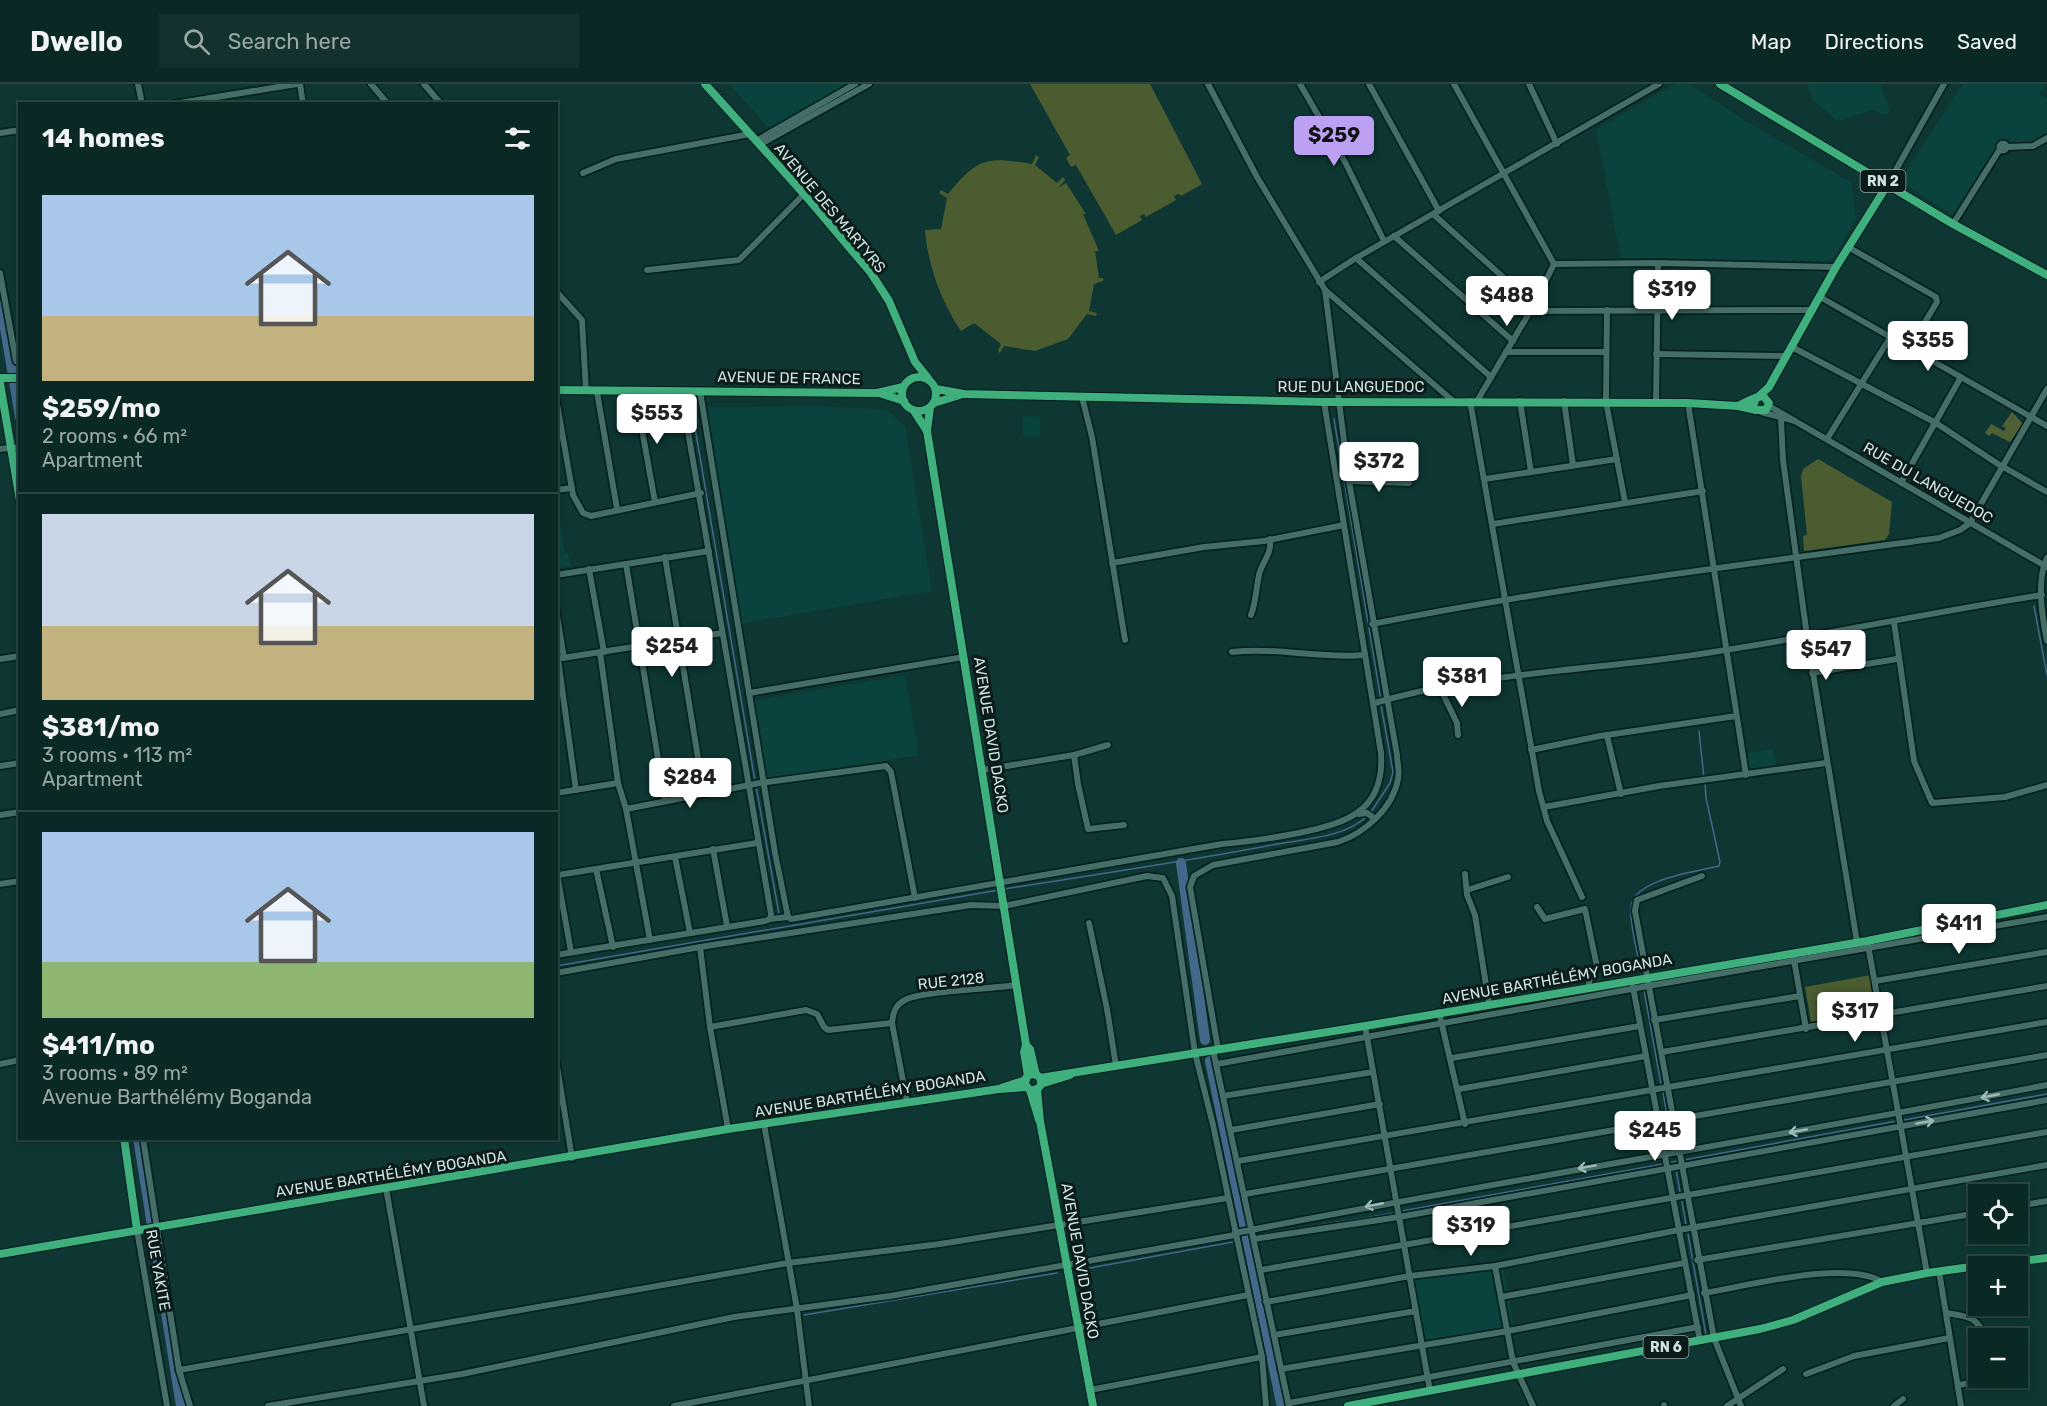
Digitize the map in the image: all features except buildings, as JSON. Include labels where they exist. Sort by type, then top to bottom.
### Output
[{"type":"main road","name":"AVENUE DES MARTYRS","points":[[705,84],[804,194],[870,273],[889,301],[915,362],[928,378]]},
{"type":"main road","name":"RN 2","points":[[1720,84],[1953,224],[2047,275]]},
{"type":"main road","points":[[1769,403],[1759,411],[1753,406],[1757,398],[1769,387],[1836,267],[1888,184]]},
{"type":"main road","points":[[910,379],[921,376],[928,378],[936,389],[932,405],[914,411],[904,401],[903,387],[910,379],[915,362]]},
{"type":"main road","points":[[18,378],[2,380],[18,483]]},
{"type":"main road","name":"AVENUE DE FRANCE","points":[[558,390],[877,393],[903,387]]},
{"type":"main road","points":[[1769,387],[1769,403]]},
{"type":"main road","name":"RUE DU LANGUEDOC","points":[[936,389],[964,394],[1324,402],[1656,402],[1738,406],[1759,411]]},
{"type":"main road","name":"AVENUE DE FRANCE","points":[[877,393],[904,401]]},
{"type":"main road","name":"RUE DU LANGUEDOC","points":[[932,405],[964,394]]},
{"type":"main road","points":[[1738,406],[1765,397],[1769,403]]},
{"type":"main road","name":"AVENUE DAVID DACKO","points":[[932,405],[927,431],[1016,986],[1026,1045],[1030,1049],[1033,1082],[1093,1406]]},
{"type":"main road","name":"AVENUE DAVID DACKO","points":[[914,411],[927,431]]},
{"type":"main road","name":"AVENUE BARTHÉLÉMY BOGANDA","points":[[0,1254],[572,1158],[728,1129],[1033,1082],[1061,1080],[1071,1074],[1216,1049],[1632,980],[1647,981],[1857,942],[1868,944],[2047,905]]},
{"type":"main road","name":"RUE YAKITE","points":[[124,1140],[140,1229]]},
{"type":"main road","name":"RN 6","points":[[2028,1260],[2047,1258]]},
{"type":"main road","name":"RN 6","points":[[1348,1406],[1714,1338],[1793,1320],[1882,1282],[1927,1272],[1968,1267]]},
{"type":"street","points":[[138,84],[142,102]]},
{"type":"street","points":[[186,102],[299,84],[303,102]]},
{"type":"street","points":[[371,84],[386,102]]},
{"type":"street","points":[[424,84],[439,102]]},
{"type":"street","points":[[755,140],[855,84]]},
{"type":"street","points":[[583,173],[616,159],[755,140],[869,84]]},
{"type":"street","points":[[1208,84],[1257,177],[1324,290],[1453,401]]},
{"type":"street","points":[[1300,84],[1345,162],[1384,241]]},
{"type":"street","points":[[1369,84],[1436,212],[1532,308],[1813,310]]},
{"type":"street","points":[[1454,84],[1554,264]]},
{"type":"street","points":[[1529,84],[1557,144]]},
{"type":"street","points":[[1319,282],[1384,241],[1506,174],[1659,84]]},
{"type":"street","points":[[1888,184],[1944,84]]},
{"type":"street","points":[[0,133],[18,130]]},
{"type":"street","points":[[1953,224],[2003,148],[2033,146],[2047,138]]},
{"type":"street","points":[[647,270],[738,260],[804,194]]},
{"type":"street","points":[[1394,237],[1513,340]]},
{"type":"street","points":[[1848,247],[1936,297],[1937,302],[1910,347]]},
{"type":"street","points":[[1356,258],[1491,377]]},
{"type":"street","points":[[1554,264],[1658,263],[1836,267]]},
{"type":"street","points":[[1656,402],[1658,263]]},
{"type":"street","points":[[1554,264],[1532,308],[1474,401],[1505,600],[1547,821],[1582,897]]},
{"type":"street","points":[[0,273],[18,362]]},
{"type":"street","points":[[1324,290],[1349,481],[1398,780],[1375,819],[1356,836],[1338,842],[1213,865],[1194,876],[1190,887],[1217,1064],[1289,1405],[1698,1327]]},
{"type":"street","points":[[558,293],[582,320],[586,391]]},
{"type":"street","points":[[1820,297],[2047,426]]},
{"type":"street","points":[[1607,310],[1606,402],[1625,502]]},
{"type":"street","points":[[1827,440],[1861,381],[1891,336]]},
{"type":"street","points":[[1792,347],[1861,381],[1936,423],[2047,492]]},
{"type":"street","points":[[1506,352],[1606,352]]},
{"type":"street","points":[[1656,354],[1787,356]]},
{"type":"street","points":[[1901,483],[1961,377]]},
{"type":"street","points":[[1372,624],[1505,600],[1714,568],[1939,538],[1960,530],[1970,523],[2047,389]]},
{"type":"street","points":[[635,391],[655,502]]},
{"type":"street","points":[[681,391],[701,493],[722,633],[751,785],[757,843],[773,919]]},
{"type":"street","points":[[700,391],[762,783],[788,917]]},
{"type":"street","points":[[597,392],[617,509]]},
{"type":"street","points":[[1082,397],[1092,437],[1125,640]]},
{"type":"street","points":[[1520,401],[1531,472]]},
{"type":"street","points":[[1564,401],[1573,465]]},
{"type":"street","points":[[558,955],[773,919],[801,918],[1278,837],[1338,825],[1366,809],[1382,772],[1375,703],[1365,655],[1324,402]]},
{"type":"street","points":[[1688,403],[1746,775]]},
{"type":"street","name":"RUE DU LANGUEDOC","points":[[1769,403],[1827,440],[2045,566]]},
{"type":"street","points":[[558,409],[575,502],[583,513],[591,516],[701,493]]},
{"type":"street","points":[[1759,411],[1781,419],[1795,421]]},
{"type":"street","points":[[1781,419],[1784,460],[1812,673],[1857,942]]},
{"type":"street","points":[[0,449],[14,447]]},
{"type":"street","points":[[1485,479],[1617,459]]},
{"type":"street","points":[[1349,481],[1409,483]]},
{"type":"street","points":[[558,490],[572,488]]},
{"type":"street","points":[[1492,524],[1703,491]]},
{"type":"street","points":[[1112,563],[1204,547],[1270,539],[1344,525]]},
{"type":"street","points":[[1251,615],[1256,603],[1259,574],[1271,552],[1270,539]]},
{"type":"street","points":[[558,575],[709,551]]},
{"type":"street","points":[[665,557],[704,794]]},
{"type":"street","points":[[2047,558],[2042,595],[2047,641]]},
{"type":"street","points":[[626,564],[665,801]]},
{"type":"street","points":[[589,569],[618,783],[626,809],[650,939]]},
{"type":"street","points":[[1354,585],[1366,584]]},
{"type":"street","points":[[1375,703],[1439,686],[1727,649],[2042,595]]},
{"type":"street","points":[[1893,622],[1914,761],[1932,803],[2005,797],[2047,785]]},
{"type":"street","points":[[560,659],[722,633]]},
{"type":"street","points":[[558,634],[576,790]]},
{"type":"street","points":[[1364,645],[1375,642]]},
{"type":"street","points":[[1232,652],[1288,651],[1327,656],[1365,655]]},
{"type":"street","points":[[0,659],[18,656]]},
{"type":"street","points":[[749,693],[964,657]]},
{"type":"street","points":[[1812,673],[1897,658]]},
{"type":"street","points":[[1439,686],[1457,723],[1458,735]]},
{"type":"street","points":[[0,714],[18,711]]},
{"type":"street","points":[[1532,750],[1607,736],[1736,717]]},
{"type":"street","points":[[1607,736],[1621,794]]},
{"type":"street","points":[[982,770],[1074,755],[1108,745]]},
{"type":"street","points":[[1074,755],[1088,829],[1124,825]]},
{"type":"street","points":[[0,766],[18,763]]},
{"type":"street","points":[[1545,807],[1659,786],[1826,763]]},
{"type":"street","points":[[626,809],[762,783],[889,767],[915,898]]},
{"type":"street","points":[[558,793],[618,783]]},
{"type":"street","points":[[1366,809],[1375,819]]},
{"type":"street","points":[[0,815],[18,812]]},
{"type":"street","points":[[572,952],[558,876],[757,843]]},
{"type":"street","points":[[713,849],[727,926]]},
{"type":"street","points":[[675,857],[690,933]]},
{"type":"street","points":[[596,869],[613,947]]},
{"type":"street","points":[[1465,873],[1467,890],[1475,915],[1489,1004]]},
{"type":"street","points":[[558,973],[700,947],[971,905],[1004,903],[1147,876],[1163,878],[1172,896],[1194,1053],[1214,1125],[1262,1357],[1266,1406]]},
{"type":"street","points":[[1702,876],[1637,900],[1635,911],[1704,1293],[1714,1338],[1741,1406]]},
{"type":"street","points":[[1467,890],[1508,877]]},
{"type":"street","points":[[0,884],[18,881]]},
{"type":"street","points":[[1537,907],[1545,919],[1585,909],[1597,970],[1589,981],[1589,987]]},
{"type":"street","points":[[1217,1064],[1634,989],[1647,981],[1794,960],[1868,944],[2047,917]]},
{"type":"street","points":[[1089,923],[1116,1066]]},
{"type":"street","points":[[1868,944],[1927,1272]]},
{"type":"street","points":[[700,947],[710,1027],[728,1129]]},
{"type":"street","points":[[1875,981],[2047,952]]},
{"type":"street","points":[[1794,960],[1806,1029]]},
{"type":"street","points":[[1632,980],[1700,1341]]},
{"type":"street","name":"RUE 2128","points":[[892,1023],[893,1012],[906,999],[1016,986]]},
{"type":"street","points":[[1662,1052],[2047,986]]},
{"type":"street","points":[[1654,1020],[1800,996]]},
{"type":"street","points":[[710,1027],[806,1010],[817,1014],[824,1028],[828,1030],[892,1023],[907,1102]]},
{"type":"street","points":[[1439,1012],[1452,1058],[1465,1124]]},
{"type":"street","points":[[1238,1161],[1386,1138],[2047,1022]]},
{"type":"street","points":[[1365,1026],[1430,1391]]},
{"type":"street","points":[[1452,1058],[1640,1026]]},
{"type":"street","points":[[1245,1194],[1392,1171],[2047,1054]]},
{"type":"street","points":[[1459,1089],[1646,1056]]},
{"type":"street","points":[[0,1064],[18,1060]]},
{"type":"street","points":[[558,1072],[572,1158]]},
{"type":"street","points":[[1223,1095],[1373,1072]]},
{"type":"street","points":[[268,1406],[420,1380],[734,1317],[890,1296],[1058,1265],[1068,1266],[1396,1200],[1679,1152],[2047,1085]]},
{"type":"street","points":[[1254,1239],[1399,1217],[2047,1100]]},
{"type":"street","points":[[1231,1130],[1380,1104]]},
{"type":"street","points":[[764,1124],[797,1309],[809,1406]]},
{"type":"street","points":[[1261,1270],[2047,1132]]},
{"type":"street","points":[[143,1140],[179,1370],[190,1406]]},
{"type":"street","points":[[1266,1302],[1410,1276],[1495,1266],[1679,1230],[2047,1165]]},
{"type":"street","points":[[387,1188],[424,1406]]},
{"type":"street","points":[[179,1370],[788,1263],[1061,1225],[1228,1198]]},
{"type":"street","points":[[2028,1204],[2047,1201]]},
{"type":"street","points":[[1697,1260],[1968,1215]]},
{"type":"street","name":"RUE YAKITE","points":[[140,1229],[167,1406]]},
{"type":"street","points":[[1502,1297],[1685,1263]]},
{"type":"street","points":[[1495,1266],[1513,1362],[1533,1406]]},
{"type":"street","points":[[1939,1271],[1961,1406]]},
{"type":"street","points":[[1704,1293],[1831,1272],[1864,1274],[1882,1282]]},
{"type":"street","points":[[674,1406],[804,1379],[1248,1295]]},
{"type":"street","points":[[1281,1369],[1508,1331],[1692,1295]]},
{"type":"street","points":[[1274,1335],[1416,1311]]},
{"type":"street","points":[[1946,1313],[1971,1317],[1978,1322],[1980,1328]]},
{"type":"street","points":[[1806,1374],[1854,1356],[1949,1338]]},
{"type":"street","points":[[1090,1390],[1262,1357]]},
{"type":"street","points":[[1727,1406],[1736,1398],[1749,1394],[1783,1369]]},
{"type":"street","points":[[1958,1384],[1968,1383]]},
{"type":"street","points":[[1894,1406],[1903,1399]]},
{"type":"shaded area","points":[[729,84],[850,84],[769,128]]},
{"type":"shaded area","points":[[1675,84],[1689,84],[1749,123],[1851,182],[1856,218],[1835,256],[1829,261],[1621,258],[1596,129]]},
{"type":"shaded area","points":[[1807,84],[1881,84],[1890,113],[1885,115],[1873,110],[1837,121],[1813,100]]},
{"type":"shaded area","points":[[1963,84],[2045,84],[2039,94],[2047,99],[2047,135],[2033,145],[2000,142],[1953,215],[1900,181]]},
{"type":"shaded area","points":[[823,406],[887,410],[905,426],[932,591],[739,624],[705,407]]},
{"type":"shaded area","points":[[1040,416],[1040,437],[1023,437],[1022,417]]},
{"type":"shaded area","points":[[558,510],[565,553],[568,553],[571,566],[558,569]]},
{"type":"shaded area","points":[[905,675],[919,755],[767,781],[751,701]]},
{"type":"shaded area","points":[[1773,749],[1776,766],[1749,770],[1748,753]]},
{"type":"shaded area","points":[[1502,1260],[1515,1334],[1423,1351],[1411,1276]]},
{"type":"green space","points":[[1030,84],[1150,84],[1202,184],[1181,196],[1179,194],[1174,196],[1176,200],[1146,217],[1144,214],[1140,216],[1142,220],[1116,235],[1076,165],[1071,167],[1066,158],[1070,155]]},
{"type":"green space","points":[[1036,155],[1039,157],[1035,165],[1057,183],[1063,177],[1065,180],[1059,187],[1066,183],[1086,214],[1083,214],[1099,251],[1095,251],[1099,278],[1103,278],[1103,281],[1094,284],[1089,311],[1097,313],[1096,316],[1087,314],[1068,339],[1035,351],[1004,346],[1000,353],[998,351],[1001,344],[974,323],[961,331],[954,320],[932,270],[925,230],[941,229],[947,198],[939,193],[941,190],[948,194],[975,167],[993,160],[1032,164]]},
{"type":"green space","points":[[2012,412],[2023,424],[2010,442],[1992,433],[1989,436],[1985,433],[1991,424],[2004,431],[2006,428],[2002,426]]},
{"type":"green space","points":[[1818,459],[1892,502],[1889,534],[1885,540],[1804,551],[1803,536],[1807,535],[1801,476],[1803,469]]},
{"type":"green space","points":[[1871,975],[1877,1011],[1811,1022],[1805,987]]},
{"type":"waterway","points":[[0,299],[18,405]]},
{"type":"waterway","points":[[691,404],[755,781]]},
{"type":"waterway","points":[[1334,419],[1381,700]]},
{"type":"waterway","points":[[2034,606],[2047,675]]},
{"type":"waterway","points":[[1371,812],[1390,783],[1393,772],[1381,705]]},
{"type":"waterway","points":[[1699,731],[1704,778]]},
{"type":"waterway","points":[[1640,968],[1632,923],[1631,908],[1634,898],[1642,890],[1667,878],[1719,866],[1705,783]]},
{"type":"waterway","points":[[756,786],[779,914]]},
{"type":"waterway","points":[[1004,889],[1172,863],[1322,836],[1347,829],[1367,816]]},
{"type":"waterway","points":[[1181,863],[1205,1040]]},
{"type":"waterway","points":[[558,966],[999,890]]},
{"type":"waterway","points":[[1644,990],[1661,1084]]},
{"type":"waterway","points":[[1210,1061],[1281,1403]]},
{"type":"waterway","points":[[1663,1092],[1667,1116]]},
{"type":"waterway","points":[[1904,1120],[2047,1094]]},
{"type":"waterway","points":[[1684,1160],[1897,1121]]},
{"type":"waterway","points":[[1668,1125],[1673,1149]]},
{"type":"waterway","points":[[138,1140],[181,1406]]},
{"type":"waterway","points":[[1671,1162],[1678,1161]]},
{"type":"waterway","points":[[1402,1211],[1663,1164]]},
{"type":"waterway","points":[[1676,1169],[1680,1192]]},
{"type":"waterway","points":[[1682,1201],[1686,1225]]},
{"type":"waterway","points":[[1257,1235],[1395,1213]]},
{"type":"waterway","points":[[1688,1234],[1706,1335]]},
{"type":"waterway","points":[[1079,1270],[1233,1242]]},
{"type":"waterway","points":[[804,1315],[1057,1273]]}]
